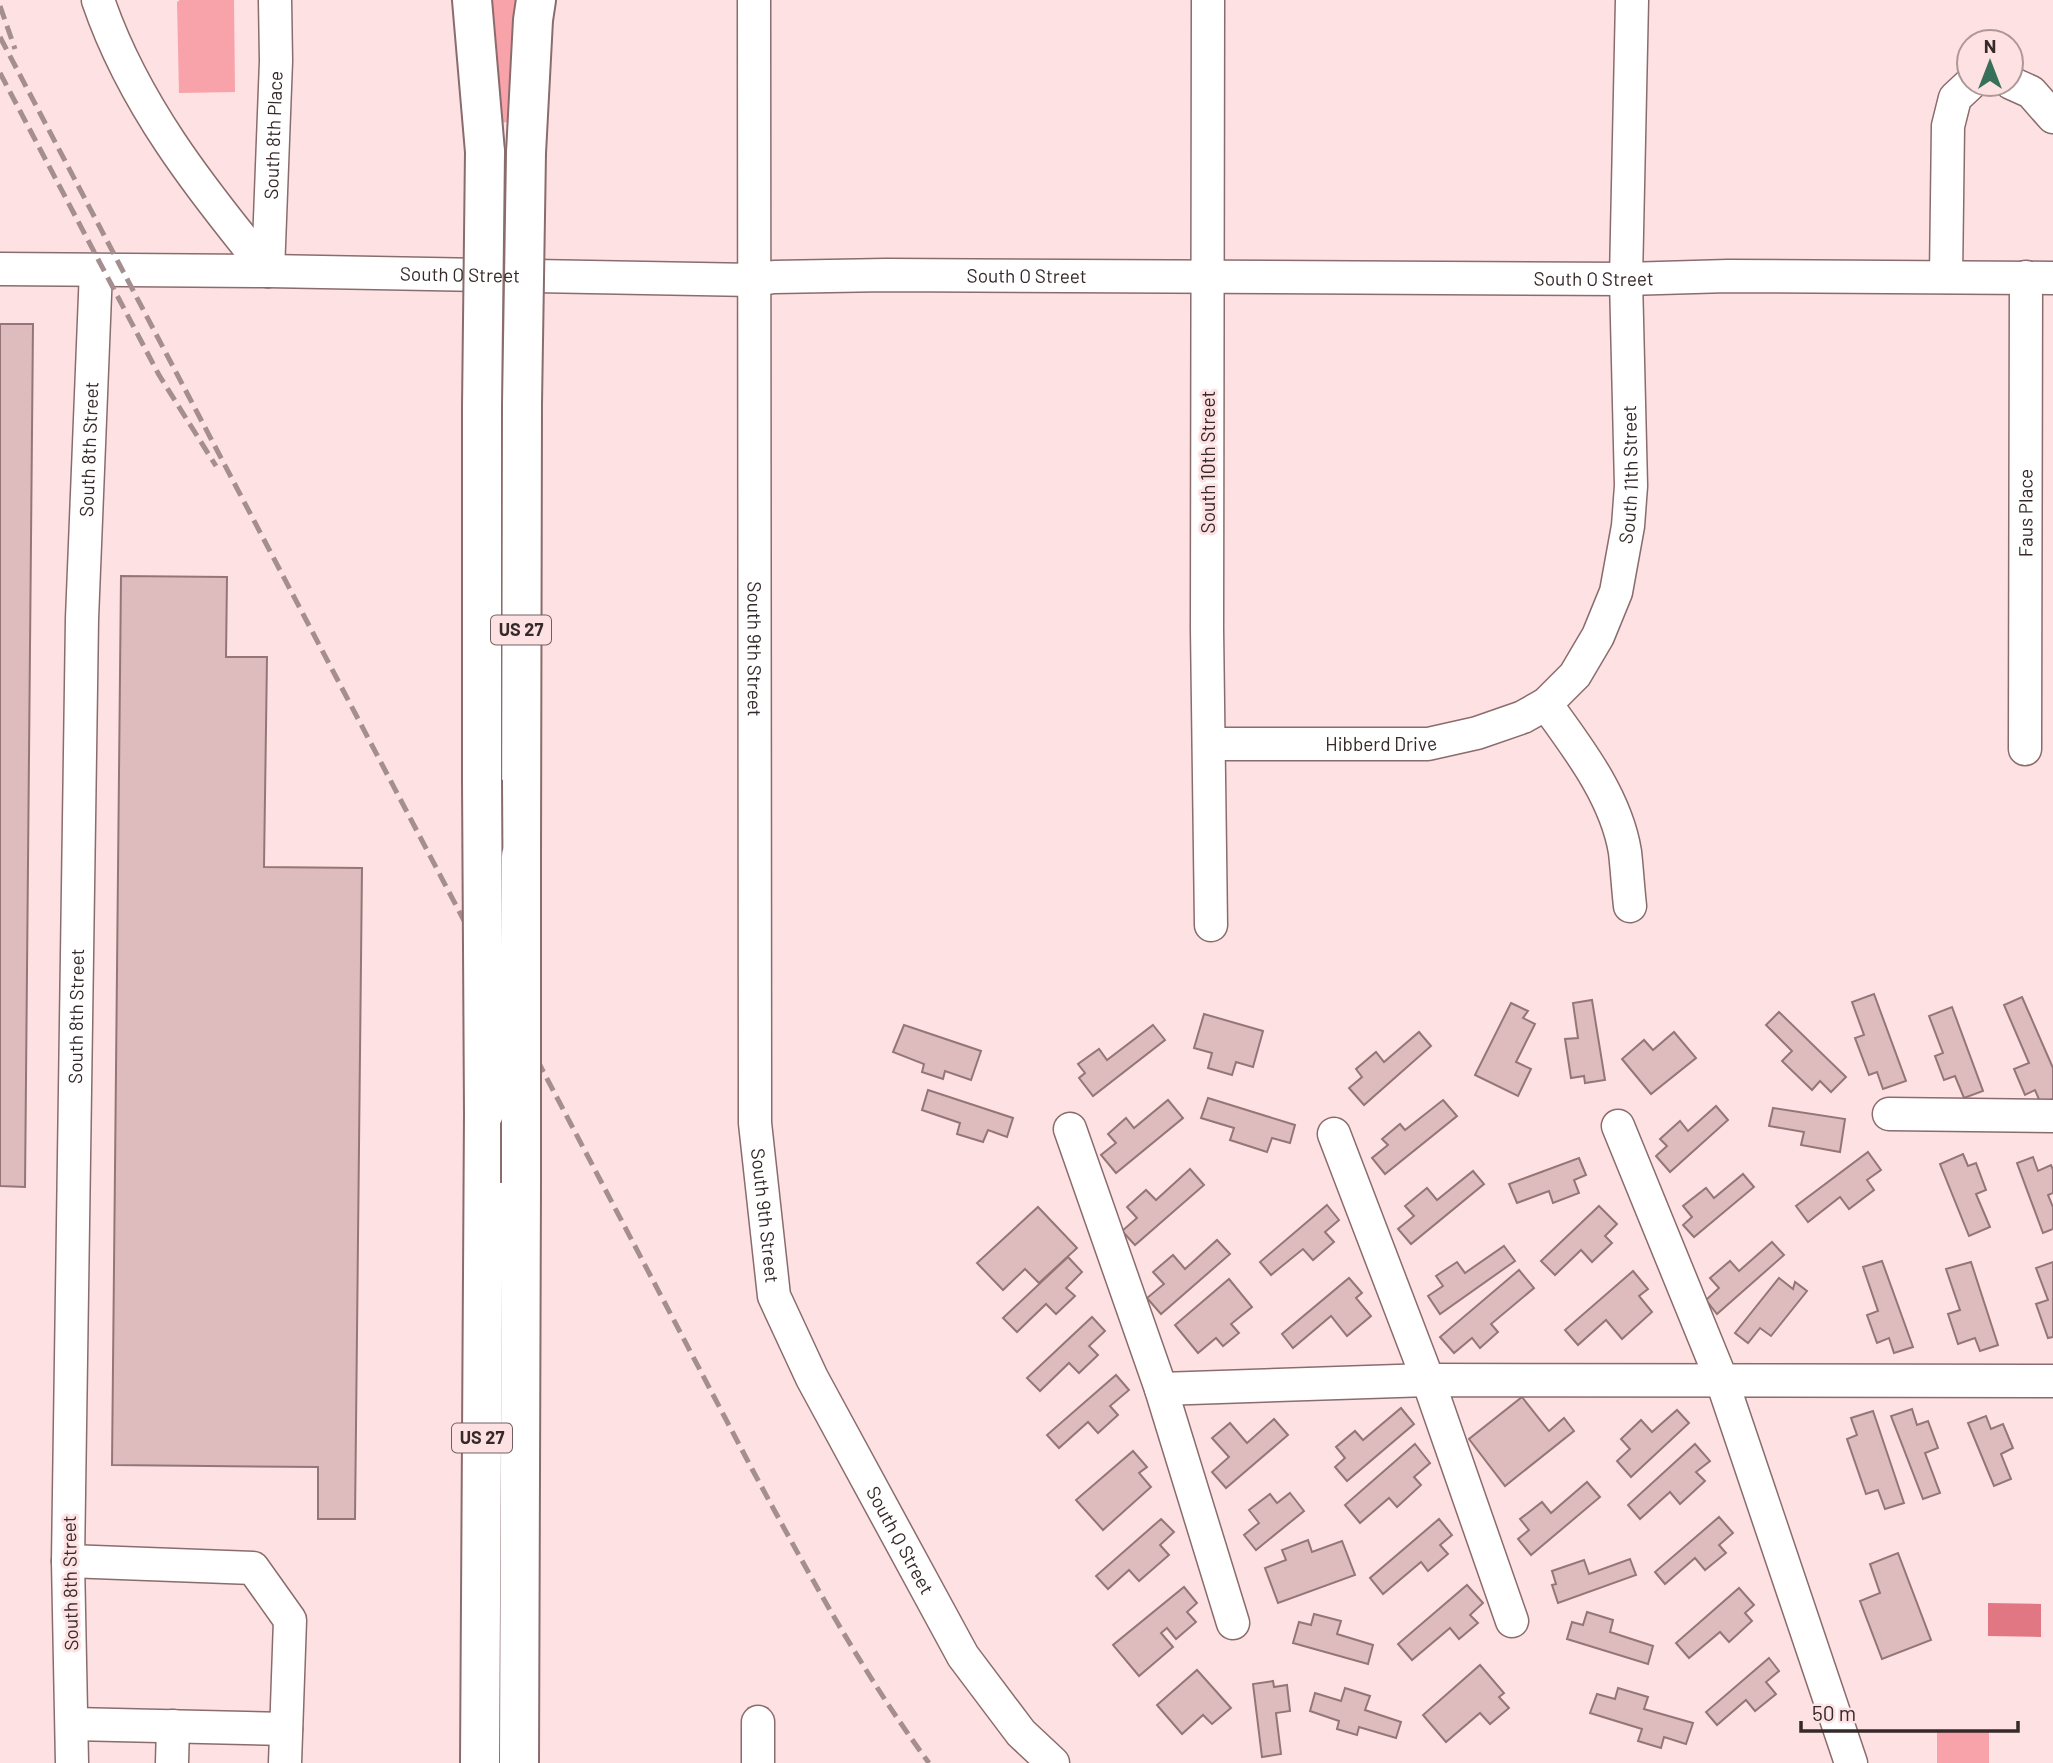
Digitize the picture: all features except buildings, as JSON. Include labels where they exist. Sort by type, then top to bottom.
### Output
[{"type":"highway","name":"US 27","points":[[472,0],[485,152],[482,407],[484,1113],[480,1763]]},
{"type":"highway","name":"US 27","points":[[519,1763],[522,404],[526,153],[536,0]]},
{"type":"street","points":[[98,0],[127,69],[164,136],[206,196],[268,271]]},
{"type":"street","name":"South 8th Place","points":[[268,271],[276,61],[275,0]]},
{"type":"street","name":"South 9th Street","points":[[754,0],[755,1123],[774,1296]]},
{"type":"street","name":"South 10th Street","points":[[1208,0],[1211,925]]},
{"type":"street","name":"South 11th Street","points":[[1546,704],[1575,675],[1598,636],[1616,592],[1628,526],[1631,486],[1626,279],[1632,0]]},
{"type":"street","points":[[2025,89],[2031,92],[2053,117]]},
{"type":"street","points":[[1946,277],[1948,126],[1955,98]]},
{"type":"street","name":"South O Street","points":[[0,269],[753,280],[774,276],[886,275],[1208,278],[2039,278]]},
{"type":"street","name":"South 8th Street","points":[[72,1763],[68,1561],[82,632],[96,270]]},
{"type":"street","name":"Faus Place","points":[[2025,749],[2039,278]]},
{"type":"street","points":[[1546,704],[1578,748],[1612,810],[1624,850],[1630,906]]},
{"type":"street","name":"Hibberd Drive","points":[[1209,744],[1429,744],[1477,733],[1523,717],[1546,704]]},
{"type":"street","points":[[1889,1114],[2053,1116]]},
{"type":"street","points":[[1618,1126],[1722,1381],[1851,1763]]},
{"type":"street","points":[[1070,1129],[1161,1389],[1233,1623]]},
{"type":"street","points":[[1334,1134],[1428,1380],[1512,1620]]},
{"type":"street","name":"South Q Street","points":[[774,1296],[812,1378],[962,1656],[1021,1733],[1053,1763]]},
{"type":"street","points":[[1161,1389],[1428,1380],[2053,1381]]},
{"type":"street","points":[[68,1561],[253,1568],[290,1620],[285,1763]]},
{"type":"street","points":[[758,1723],[758,1763]]},
{"type":"street","points":[[73,1724],[286,1729]]},
{"type":"street","points":[[172,1763],[173,1726]]},
{"type":"shaded area","points":[[234,0],[235,92],[179,93],[177,2]]},
{"type":"shaded area","points":[[491,0],[520,0],[507,122],[500,123]]},
{"type":"shaded area","points":[[1988,1603],[2041,1604],[2041,1637],[1988,1636]]},
{"type":"shaded area","points":[[1937,1731],[1989,1732],[1989,1763],[1937,1763]]},
{"type":"railway","points":[[0,6],[15,49]]},
{"type":"railway","points":[[0,37],[752,1469],[857,1656],[929,1763]]},
{"type":"railway","points":[[0,73],[159,375],[216,466]]}]
